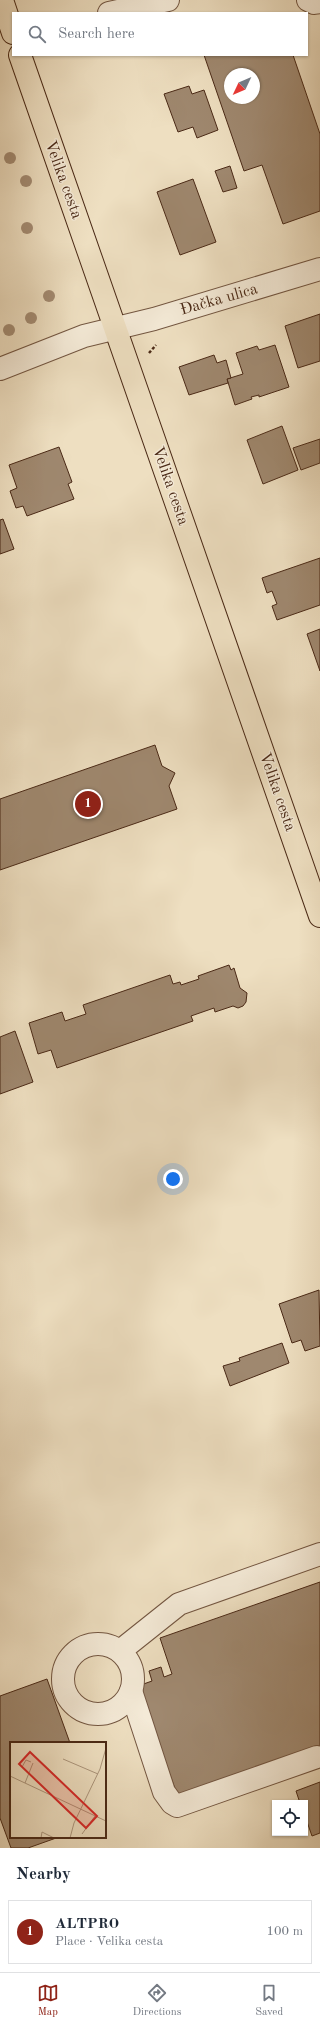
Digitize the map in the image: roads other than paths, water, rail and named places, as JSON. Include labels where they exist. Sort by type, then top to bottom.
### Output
[{"type":"main road","points":[[2,0],[12,30]]},
{"type":"main road","name":"Velika cesta","points":[[20,56],[320,916]]},
{"type":"street","points":[[114,12],[168,0]]},
{"type":"street","points":[[308,0],[314,3],[320,2]]},
{"type":"street","name":"Đačka ulica","points":[[0,369],[84,336],[116,329],[192,308],[320,270]]},
{"type":"street","points":[[120,1650],[179,1604],[320,1554]]},
{"type":"street","points":[[99,1643],[110,1645],[120,1650],[132,1669],[134,1680],[126,1701],[118,1708],[107,1713],[95,1714],[84,1712],[74,1705],[67,1696],[63,1686],[62,1676],[64,1665],[70,1656],[78,1649],[88,1644],[99,1643]]},
{"type":"street","points":[[131,1691],[164,1792],[168,1800],[177,1806],[317,1757]]},
{"type":"place","name":"ALTPRO","points":[[88,804]]}]
